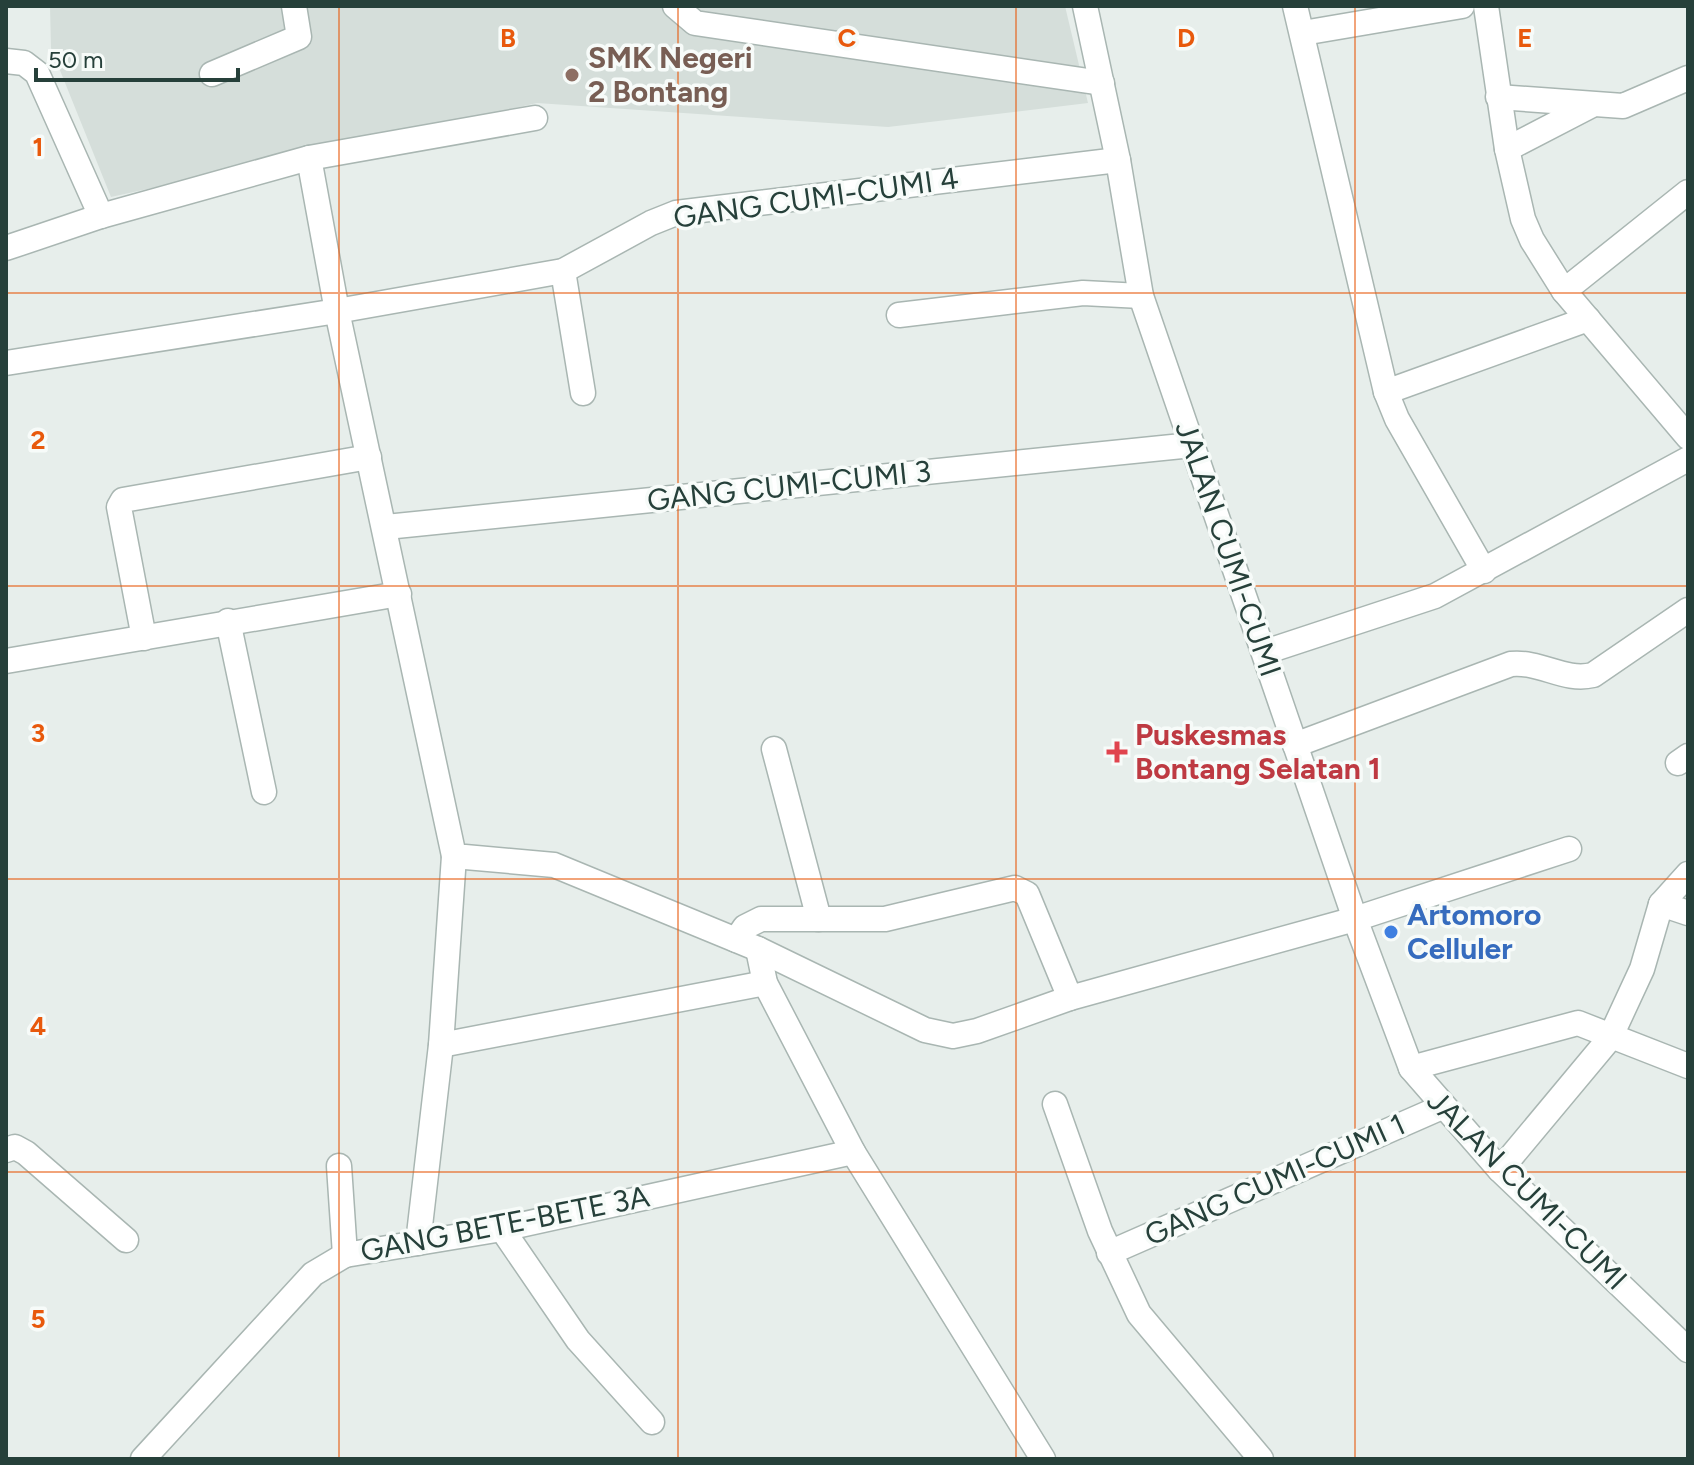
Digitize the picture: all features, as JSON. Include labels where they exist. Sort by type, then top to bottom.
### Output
[{"type":"street","points":[[212,74],[299,37],[294,6]]},
{"type":"street","points":[[675,6],[695,23],[1102,83]]},
{"type":"street","name":"JALAN CUMI-CUMI","points":[[1085,6],[1118,160],[1141,296],[1355,919],[1411,1068],[1500,1170],[1688,1350]]},
{"type":"street","points":[[1295,6],[1386,392],[1397,419],[1484,571]]},
{"type":"street","points":[[1303,33],[1462,6]]},
{"type":"street","points":[[1486,6],[1507,149],[1523,219],[1538,252],[1564,291],[1688,437]]},
{"type":"street","points":[[6,61],[24,63],[37,73],[101,216]]},
{"type":"street","points":[[1498,97],[1623,106],[1688,78]]},
{"type":"street","points":[[1507,149],[1590,106]]},
{"type":"street","points":[[6,248],[101,216],[309,158],[535,118]]},
{"type":"street","points":[[309,158],[337,311],[386,527],[454,856],[441,1045],[418,1243]]},
{"type":"street","name":"GANG CUMI-CUMI 4","points":[[6,363],[337,311],[563,271],[651,223],[676,213],[1118,160]]},
{"type":"street","points":[[1564,291],[1688,193]]},
{"type":"street","points":[[563,271],[583,393]]},
{"type":"street","points":[[899,315],[1083,293],[1141,296]]},
{"type":"street","points":[[1386,392],[1588,319]]},
{"type":"street","name":"GANG CUMI-CUMI 3","points":[[386,527],[1192,445]]},
{"type":"street","points":[[144,638],[119,507],[123,500],[369,457]]},
{"type":"street","points":[[1265,652],[1435,596],[1688,459]]},
{"type":"street","points":[[6,661],[399,594]]},
{"type":"street","points":[[1295,745],[1511,664],[1534,664],[1579,678],[1593,675],[1688,610]]},
{"type":"street","points":[[228,621],[264,792]]},
{"type":"street","points":[[774,749],[819,919]]},
{"type":"street","points":[[454,856],[554,865],[747,944],[925,1030],[953,1036],[1070,998],[1355,919],[1569,849]]},
{"type":"street","points":[[1500,1170],[1610,1038],[1642,969],[1661,904],[1688,874]]},
{"type":"street","points":[[1043,1459],[853,1152],[765,983],[747,944],[745,927],[761,919],[885,919],[1015,888],[1022,890],[1031,902],[1070,998]]},
{"type":"street","points":[[1661,904],[1688,913]]},
{"type":"street","points":[[441,1045],[765,983]]},
{"type":"street","points":[[1411,1068],[1569,1023],[1578,1023],[1688,1066]]},
{"type":"street","points":[[1055,1104],[1109,1253],[1139,1314],[1261,1459]]},
{"type":"street","name":"GANG CUMI-CUMI 1","points":[[1109,1253],[1442,1107]]},
{"type":"street","points":[[6,1150],[15,1147],[26,1153],[126,1240]]},
{"type":"street","name":"GANG BETE-BETE 3A","points":[[143,1459],[313,1274],[345,1255],[502,1229],[853,1152]]},
{"type":"street","points":[[339,1166],[345,1255]]},
{"type":"street","points":[[502,1229],[578,1340],[652,1422]]},
{"type":"shaded area","name":"SMK Negeri 2 Bontang","points":[[50,6],[1065,6],[1088,103],[888,127],[537,103],[111,197],[51,48]]},
{"type":"place","name":"SMK Negeri 2 Bontang","points":[[572,75]]},
{"type":"place","name":"Puskesmas Bontang Selatan 1","points":[[1117,752]]},
{"type":"place","name":"Artomoro Celluler","points":[[1391,932]]}]
